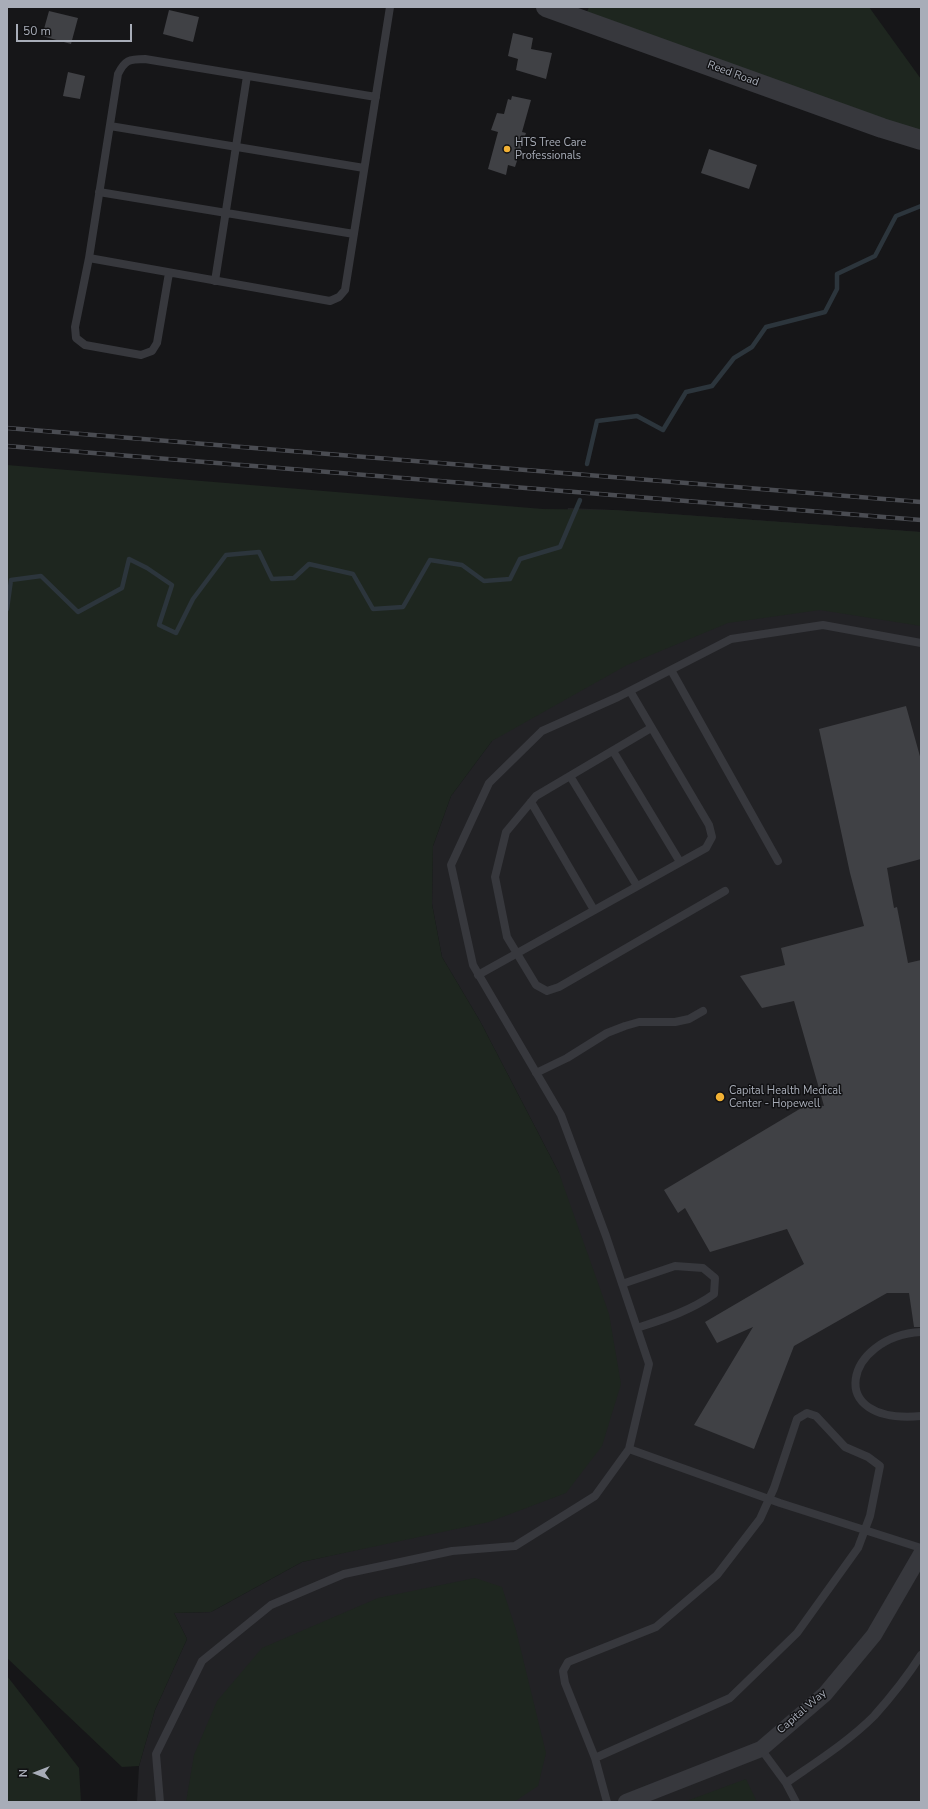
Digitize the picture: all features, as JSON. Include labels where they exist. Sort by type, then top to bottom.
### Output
[{"type":"street","name":"Reed Road","points":[[546,7],[882,128],[921,140]]},
{"type":"street","name":"Capital Way","points":[[626,1802],[761,1749],[825,1694],[874,1635],[921,1554]]},
{"type":"lane","points":[[89,258],[330,301],[339,297],[345,290],[390,7]]},
{"type":"lane","points":[[169,273],[157,343],[152,351],[141,355],[85,344],[76,338],[75,327],[89,258],[118,74],[122,64],[131,59],[145,59],[376,97]]},
{"type":"lane","points":[[215,281],[247,76]]},
{"type":"lane","points":[[110,126],[364,168]]},
{"type":"lane","points":[[99,192],[354,234]]},
{"type":"lane","points":[[160,1802],[156,1754],[202,1661],[271,1605],[344,1574],[452,1551],[515,1546],[595,1496],[628,1449],[649,1364],[622,1284],[561,1115],[473,965],[451,866],[489,783],[542,731],[630,691],[731,639],[823,625],[921,643]]},
{"type":"lane","points":[[671,670],[778,861]]},
{"type":"lane","points":[[478,974],[706,848],[712,837],[709,825],[630,691]]},
{"type":"lane","points":[[651,728],[536,796],[506,832],[495,877],[508,937],[536,985],[547,991],[559,987],[725,891]]},
{"type":"lane","points":[[613,751],[680,862]]},
{"type":"lane","points":[[570,776],[637,886]]},
{"type":"lane","points":[[531,802],[594,910]]},
{"type":"lane","points":[[536,1072],[567,1058],[607,1033],[625,1026],[639,1022],[675,1022],[689,1019],[703,1011]]},
{"type":"lane","points":[[622,1284],[676,1266],[703,1268],[716,1278],[714,1294],[700,1304],[678,1315],[637,1328]]},
{"type":"lane","points":[[921,1332],[892,1338],[876,1347],[864,1358],[858,1368],[855,1384],[859,1399],[869,1408],[887,1416],[921,1416]]},
{"type":"lane","points":[[595,1758],[730,1698],[797,1633],[858,1548],[865,1531],[880,1466],[868,1456],[844,1447],[816,1416],[807,1413],[797,1419],[769,1499],[760,1519],[717,1575],[656,1627],[568,1662],[564,1671],[565,1683],[595,1758],[607,1802]]},
{"type":"lane","points":[[628,1449],[769,1499],[921,1548]]},
{"type":"lane","points":[[786,1783],[832,1752],[873,1716],[907,1676],[921,1655]]},
{"type":"lane","points":[[761,1749],[786,1783],[796,1802]]},
{"type":"shaded area","points":[[589,7],[869,7],[921,79],[921,136],[585,17]]},
{"type":"shaded area","points":[[7,465],[543,509],[614,510],[921,532],[921,626],[820,610],[728,623],[627,665],[492,741],[451,796],[433,846],[432,904],[442,957],[480,1021],[559,1173],[609,1314],[621,1384],[602,1446],[566,1493],[489,1522],[302,1562],[211,1612],[174,1613],[187,1639],[155,1710],[139,1766],[122,1767],[7,1658]]},
{"type":"shaded area","name":"Capital Health Medical Center - Hopewell","points":[[568,508],[921,532],[921,1802],[137,1802],[139,1766],[155,1710],[187,1639],[174,1613],[211,1612],[302,1562],[390,1542],[559,1173],[480,1021],[442,957],[432,904],[433,846],[451,796],[492,741]]},
{"type":"shaded area","points":[[475,1578],[502,1587],[516,1630],[546,1753],[538,1786],[514,1802],[186,1802],[194,1755],[217,1701],[262,1648],[378,1598]]},
{"type":"shaded area","points":[[7,1676],[79,1768],[81,1802],[7,1802]]},
{"type":"shaded area","points":[[746,1779],[757,1802],[684,1802]]},
{"type":"building","points":[[169,10],[199,17],[193,42],[163,34]]},
{"type":"building","points":[[49,11],[78,18],[71,44],[42,36]]},
{"type":"building","points":[[513,33],[533,38],[531,49],[552,53],[546,79],[516,70],[518,59],[508,56]]},
{"type":"building","points":[[68,72],[85,76],[80,99],[63,96]]},
{"type":"building","name":"HTS Tree Care Professionals","points":[[512,96],[531,100],[522,132],[526,133],[515,167],[508,165],[506,175],[488,169],[498,132],[491,130],[497,113],[504,114],[508,99],[511,100]]},
{"type":"building","points":[[709,149],[757,165],[749,189],[701,173]]},
{"type":"building","name":"Capital Health Medical Center - Hopewell","points":[[906,706],[921,760],[921,859],[887,868],[894,908],[897,907],[908,963],[921,960],[921,1327],[914,1327],[909,1293],[887,1293],[794,1346],[754,1449],[694,1425],[753,1327],[717,1343],[705,1322],[804,1264],[787,1229],[710,1252],[685,1208],[678,1213],[664,1190],[808,1104],[824,1106],[794,1001],[762,1008],[740,976],[785,965],[781,948],[864,926],[850,873],[819,729]]},
{"type":"waterway","points":[[587,464],[597,421],[637,416],[663,430],[686,392],[712,386],[734,358],[752,347],[766,327],[825,312],[837,289],[837,274],[875,256],[896,216],[921,206]]},
{"type":"waterway","points":[[7,609],[11,580],[41,576],[78,612],[122,588],[129,559],[147,568],[172,585],[159,625],[176,633],[193,599],[226,555],[259,552],[272,579],[294,578],[309,564],[353,574],[373,609],[403,607],[430,560],[462,565],[484,581],[510,579],[520,559],[560,547],[580,500]]},
{"type":"railway","points":[[7,428],[921,502]]},
{"type":"railway","points":[[7,446],[921,520]]},
{"type":"place","name":"HTS Tree Care Professionals","points":[[507,149]]},
{"type":"place","name":"Capital Health Medical Center - Hopewell","points":[[720,1097]]}]
